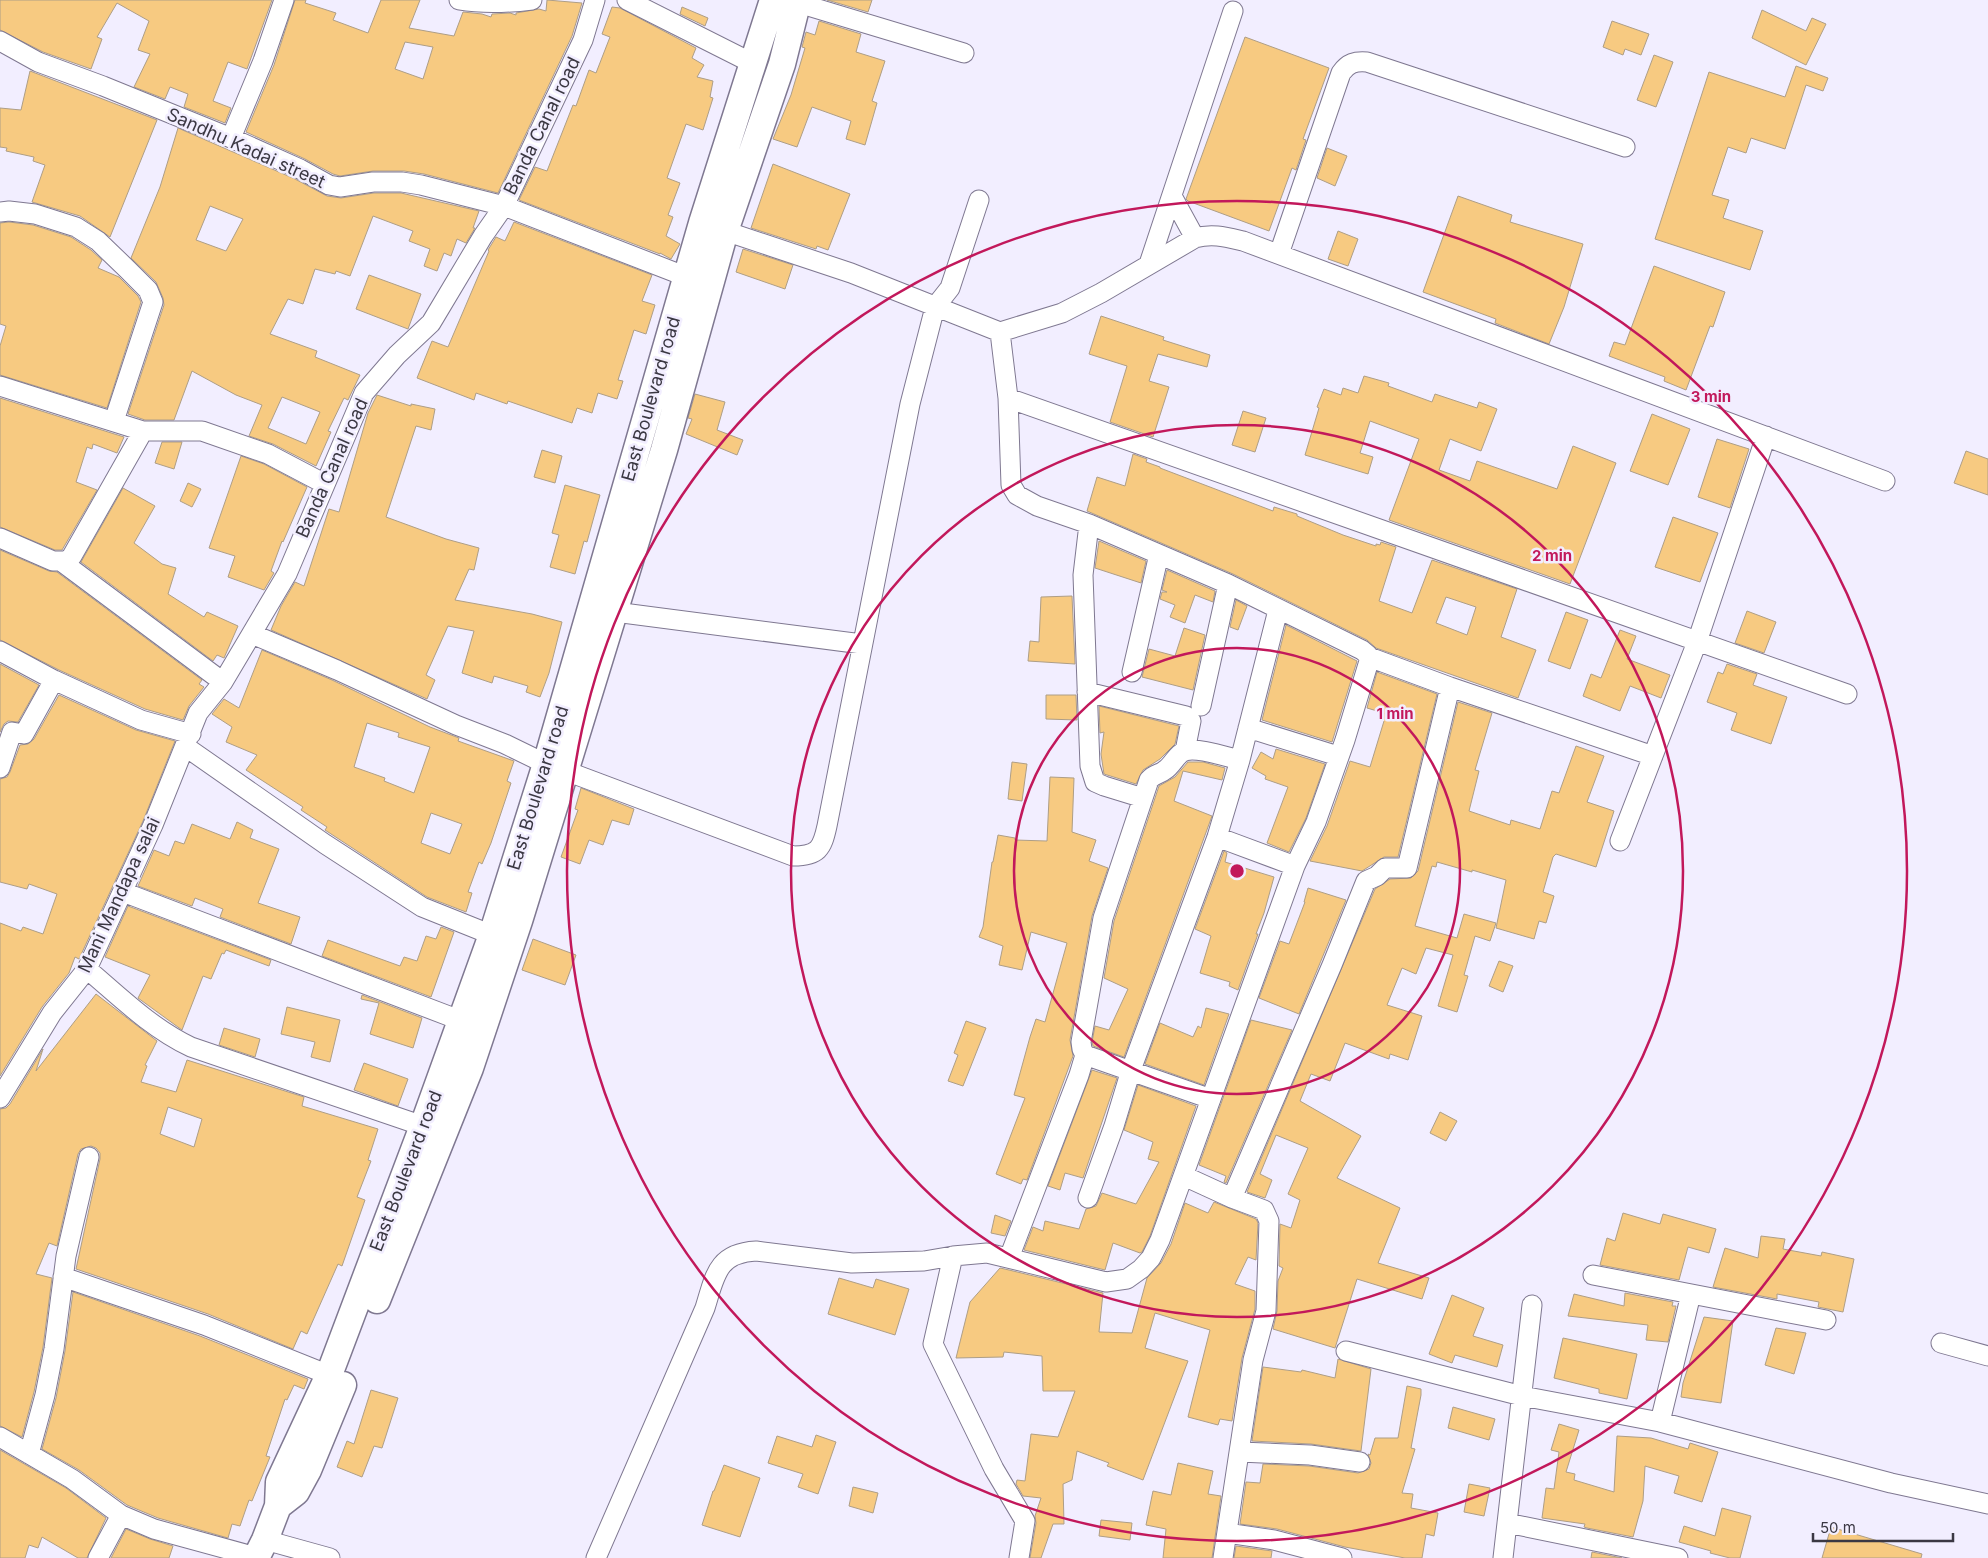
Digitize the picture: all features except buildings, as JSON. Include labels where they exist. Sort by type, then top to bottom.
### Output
[{"type":"main road","name":"East Boulevard road","points":[[259,1552],[278,1506],[279,1482],[329,1375],[556,767],[687,277],[752,63],[790,1]]},
{"type":"main road","points":[[278,1506],[296,1492],[308,1470],[470,1068],[519,920],[556,767],[615,612],[664,450],[725,231],[782,64],[790,1]]},
{"type":"street","points":[[231,138],[263,61],[284,0]]},
{"type":"street","points":[[459,0],[471,2],[532,0]]},
{"type":"street","name":"Banda Canal road","points":[[188,741],[198,714],[223,682],[287,574],[364,393],[397,355],[431,323],[483,236],[504,206],[584,40],[595,0]]},
{"type":"street","points":[[627,0],[752,63]]},
{"type":"street","points":[[790,1],[964,53]]},
{"type":"street","points":[[1149,264],[1233,11]]},
{"type":"street","name":"Sandhu Kadai street","points":[[0,40],[38,62],[231,138],[334,186],[340,187],[373,182],[412,182],[504,206],[687,277]]},
{"type":"street","points":[[1279,254],[1341,73],[1346,66],[1355,62],[1367,62],[1625,147]]},
{"type":"street","points":[[1172,196],[1195,238]]},
{"type":"street","points":[[252,634],[456,725],[506,744],[556,767],[794,856],[808,856],[817,851],[824,839],[910,404],[935,306],[950,288],[979,200]]},
{"type":"street","points":[[0,212],[10,211],[35,214],[76,227],[98,241],[148,290],[153,302],[114,421]]},
{"type":"street","points":[[725,231],[851,273],[1000,332],[1062,314],[1195,238],[1206,234],[1222,236],[1243,241],[1279,254],[1885,481]]},
{"type":"street","points":[[1000,332],[1008,398],[1011,485],[1017,494],[1051,512],[1089,524],[1228,584],[1362,650],[1369,658],[1653,756]]},
{"type":"street","points":[[0,386],[143,431],[202,431],[268,454],[325,484]]},
{"type":"street","points":[[1008,398],[1847,694]]},
{"type":"street","points":[[62,562],[72,556],[143,431]]},
{"type":"street","points":[[1620,841],[1697,642],[1766,436]]},
{"type":"street","points":[[1089,524],[1083,575],[1090,766],[1095,782],[1143,798]]},
{"type":"street","points":[[0,538],[53,561],[62,562],[223,682]]},
{"type":"street","points":[[1132,672],[1159,554]]},
{"type":"street","points":[[1201,706],[1228,584]]},
{"type":"street","points":[[1088,1198],[1114,1126],[1131,1070],[1217,837],[1240,760],[1278,610]]},
{"type":"street","points":[[615,612],[862,644]]},
{"type":"street","points":[[0,651],[54,680],[188,741],[325,844],[422,907],[492,935]]},
{"type":"street","points":[[596,1558],[705,1308],[714,1279],[722,1264],[728,1258],[745,1251],[756,1251],[852,1263],[924,1261],[987,1253],[1106,1282],[1127,1279],[1141,1269],[1160,1240],[1184,1176],[1295,866],[1316,822],[1369,658]]},
{"type":"street","points":[[0,768],[12,732],[24,734],[54,680]]},
{"type":"street","points":[[1232,1198],[1366,881],[1377,876],[1385,868],[1407,868],[1450,687]]},
{"type":"street","points":[[1087,692],[1186,716],[1191,721],[1185,751]]},
{"type":"street","points":[[1248,728],[1338,756]]},
{"type":"street","name":"Mani Mandapa salai","points":[[0,1098],[52,1013],[88,969],[188,741]]},
{"type":"street","points":[[1009,1258],[1085,1055],[1081,1042],[1103,918],[1149,780],[1154,774],[1165,771],[1185,751],[1196,750],[1240,760]]},
{"type":"street","points":[[1217,837],[1295,866]]},
{"type":"street","points":[[123,892],[462,1021]]},
{"type":"street","points":[[88,969],[156,1027],[191,1047],[423,1126]]},
{"type":"street","points":[[1085,1055],[1211,1099]]},
{"type":"street","points":[[30,1454],[45,1395],[54,1349],[62,1277],[89,1157]]},
{"type":"street","points":[[1184,1176],[1264,1210],[1269,1221],[1266,1312],[1253,1360],[1223,1558]]},
{"type":"street","points":[[953,1256],[933,1344],[994,1469],[1025,1521],[1019,1558]]},
{"type":"street","points":[[1593,1275],[1826,1320]]},
{"type":"street","points":[[62,1277],[204,1325],[329,1375]]},
{"type":"street","points":[[1660,1422],[1691,1294]]},
{"type":"street","points":[[1503,1558],[1532,1305]]},
{"type":"street","points":[[1941,1343],[1988,1356]]},
{"type":"street","points":[[1346,1351],[1522,1396],[1660,1422],[1891,1483],[1988,1504]]},
{"type":"street","points":[[1,1440],[30,1454],[72,1479],[121,1515],[154,1529],[259,1552],[330,1558]]},
{"type":"street","points":[[1240,1452],[1310,1455],[1360,1462]]},
{"type":"street","points":[[98,1558],[121,1515]]},
{"type":"street","points":[[1507,1523],[1647,1555],[1678,1558]]},
{"type":"street","points":[[1227,1533],[1274,1540],[1342,1558]]}]
